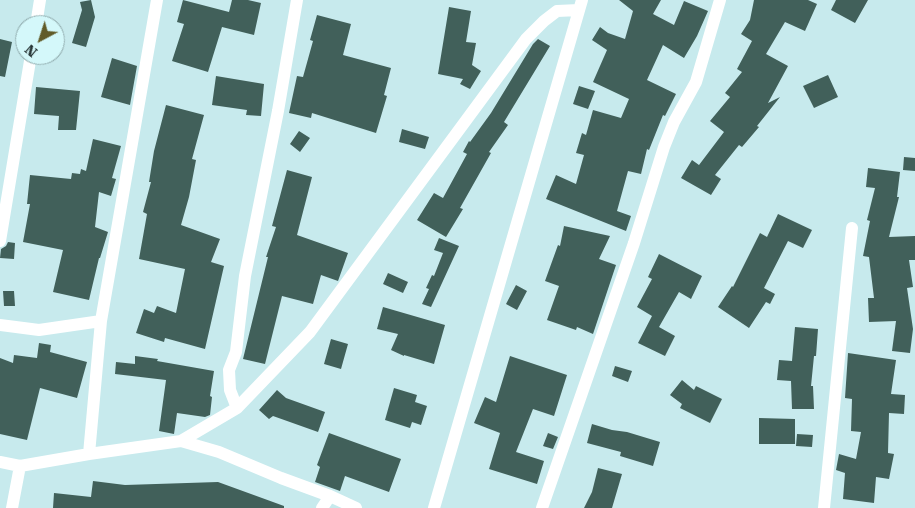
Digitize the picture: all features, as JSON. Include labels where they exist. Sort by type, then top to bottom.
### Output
[{"type":"street","points":[[38,15],[40,0]]},
{"type":"street","points":[[89,454],[101,321],[157,0]]},
{"type":"street","points":[[237,408],[230,390],[229,370],[236,352],[245,276],[278,112],[297,0]]},
{"type":"street","points":[[542,508],[634,243],[664,147],[674,122],[696,82],[720,0]]},
{"type":"street","points":[[0,462],[20,466],[181,441],[237,408],[310,332],[526,39],[557,11],[581,5]]},
{"type":"street","points":[[434,508],[581,5]]},
{"type":"street","points":[[0,241],[29,65]]},
{"type":"street","points":[[824,508],[852,228]]},
{"type":"street","points":[[0,325],[39,330],[101,321]]},
{"type":"street","points":[[181,441],[218,452],[356,508]]},
{"type":"street","points":[[12,508],[20,466]]},
{"type":"street","points":[[322,508],[330,496]]},
{"type":"building","points":[[91,0],[95,17],[86,47],[72,43],[82,10],[80,2]]},
{"type":"building","points":[[183,0],[229,12],[232,0],[248,0],[261,3],[254,35],[222,27],[208,72],[172,61],[184,24],[177,22]]},
{"type":"building","points":[[619,0],[661,0],[653,14],[674,25],[684,1],[708,11],[697,36],[684,58],[663,45],[647,80],[676,94],[665,116],[663,115],[649,150],[647,149],[641,174],[628,171],[617,211],[631,216],[626,231],[546,199],[556,175],[576,184],[584,155],[576,153],[582,133],[586,135],[593,110],[621,118],[629,99],[593,82],[607,50],[592,40],[600,27],[608,33],[625,39],[633,11]]},
{"type":"building","points":[[754,0],[808,0],[817,4],[805,31],[785,22],[766,54],[788,66],[768,103],[780,97],[757,126],[759,127],[742,147],[739,145],[715,175],[721,179],[711,195],[681,178],[692,160],[699,165],[724,132],[710,121],[730,97],[725,93],[742,72],[737,69],[752,41],[741,34],[750,20]]},
{"type":"building","points":[[836,0],[868,0],[855,23],[831,10]]},
{"type":"building","points":[[449,7],[471,11],[466,42],[476,43],[472,65],[481,71],[470,89],[460,84],[463,79],[438,74]]},
{"type":"building","points":[[317,15],[351,24],[343,55],[391,68],[384,95],[387,96],[376,133],[312,113],[311,118],[289,113],[297,76],[303,77],[313,41],[310,40]]},
{"type":"building","points":[[0,39],[12,42],[5,77],[0,76]]},
{"type":"building","points":[[538,39],[550,46],[504,122],[508,125],[489,152],[491,153],[460,208],[463,209],[446,237],[417,220],[434,193],[443,198],[467,154],[463,152],[469,141],[491,113],[533,44]]},
{"type":"building","points":[[112,58],[137,66],[130,105],[101,97]]},
{"type":"building","points":[[828,75],[838,97],[814,108],[803,86]]},
{"type":"building","points":[[216,76],[264,84],[261,116],[246,115],[247,110],[212,105]]},
{"type":"building","points":[[579,86],[595,91],[588,109],[573,104]]},
{"type":"building","points":[[36,87],[80,91],[76,130],[58,130],[59,116],[34,114]]},
{"type":"building","points":[[166,105],[204,115],[192,159],[196,160],[181,225],[220,239],[211,262],[224,266],[205,349],[165,338],[164,342],[136,333],[144,309],[154,313],[157,306],[176,313],[185,269],[139,259],[147,214],[143,212],[151,182],[149,182],[154,151]]},
{"type":"building","points":[[402,129],[429,137],[425,149],[399,142]]},
{"type":"building","points":[[299,131],[310,138],[300,152],[290,144]]},
{"type":"building","points":[[93,139],[121,146],[112,178],[116,179],[111,196],[99,192],[95,227],[108,232],[99,258],[89,300],[53,292],[63,250],[23,242],[30,204],[27,204],[30,175],[71,179],[72,173],[80,174],[81,169],[86,171]]},
{"type":"building","points":[[904,157],[915,158],[915,171],[903,170]]},
{"type":"building","points":[[868,168],[900,172],[897,197],[899,197],[889,237],[915,236],[915,260],[909,260],[913,287],[907,288],[913,329],[910,353],[892,351],[896,321],[869,322],[868,298],[874,298],[869,257],[863,256],[870,221],[867,220],[875,188],[866,187]]},
{"type":"building","points":[[287,170],[312,177],[297,235],[348,253],[338,281],[321,275],[313,304],[282,296],[265,364],[243,359],[268,257],[266,257],[276,227],[272,226]]},
{"type":"building","points":[[778,214],[812,230],[803,248],[788,241],[764,288],[775,294],[770,304],[766,302],[749,328],[718,307],[733,287],[760,233],[767,237]]},
{"type":"building","points":[[564,226],[610,236],[599,259],[616,265],[593,334],[577,327],[576,330],[547,320],[559,286],[545,281],[558,245],[560,246]]},
{"type":"building","points":[[439,238],[459,246],[431,307],[422,304],[429,289],[426,288],[432,275],[434,276],[443,253],[434,250]]},
{"type":"building","points":[[8,242],[15,243],[14,259],[0,258],[1,249]]},
{"type":"building","points":[[659,254],[702,276],[691,299],[679,292],[659,327],[675,336],[665,356],[638,343],[652,316],[637,307],[652,279],[648,277]]},
{"type":"building","points":[[388,273],[408,282],[403,293],[383,284]]},
{"type":"building","points":[[516,285],[527,291],[517,310],[506,304]]},
{"type":"building","points":[[3,291],[14,291],[15,306],[4,306]]},
{"type":"building","points":[[383,307],[445,325],[434,364],[404,356],[391,350],[398,334],[377,329]]},
{"type":"building","points":[[795,327],[818,329],[811,386],[813,386],[814,409],[792,409],[791,381],[777,380],[779,360],[792,361]]},
{"type":"building","points":[[331,339],[348,344],[341,369],[324,364]]},
{"type":"building","points":[[39,343],[51,345],[50,352],[87,362],[77,398],[40,388],[27,440],[0,434],[0,358],[13,363],[14,355],[37,358]]},
{"type":"building","points":[[848,353],[896,360],[891,394],[905,395],[904,414],[889,413],[888,453],[894,454],[889,479],[876,477],[874,503],[843,499],[845,473],[836,470],[839,454],[856,459],[861,432],[851,431],[852,399],[845,398]]},
{"type":"building","points":[[135,356],[214,371],[210,396],[212,397],[210,415],[205,417],[177,413],[174,434],[159,431],[166,380],[115,374],[116,362],[135,364]]},
{"type":"building","points":[[510,356],[567,375],[554,416],[533,409],[516,452],[544,461],[537,484],[489,469],[500,433],[474,423],[485,397],[496,402]]},
{"type":"building","points":[[615,366],[632,371],[628,382],[612,376]]},
{"type":"building","points":[[682,380],[694,390],[696,386],[722,399],[710,423],[680,408],[682,404],[670,395]]},
{"type":"building","points":[[394,388],[417,395],[415,402],[427,406],[421,425],[412,422],[410,428],[385,420]]},
{"type":"building","points":[[277,390],[286,398],[325,412],[318,432],[273,416],[269,419],[259,410]]},
{"type":"building","points":[[759,418],[795,419],[795,444],[759,444]]},
{"type":"building","points":[[592,424],[660,442],[653,466],[620,456],[621,452],[587,443]]},
{"type":"building","points":[[329,433],[401,459],[389,492],[345,476],[340,491],[315,482],[320,467],[317,465]]},
{"type":"building","points":[[548,433],[558,437],[553,449],[543,446]]},
{"type":"building","points":[[797,434],[813,435],[812,447],[796,446]]},
{"type":"building","points":[[598,468],[622,474],[612,508],[584,508],[592,492]]},
{"type":"building","points":[[93,481],[125,485],[218,482],[284,506],[284,508],[53,508],[54,493],[91,497]]}]
